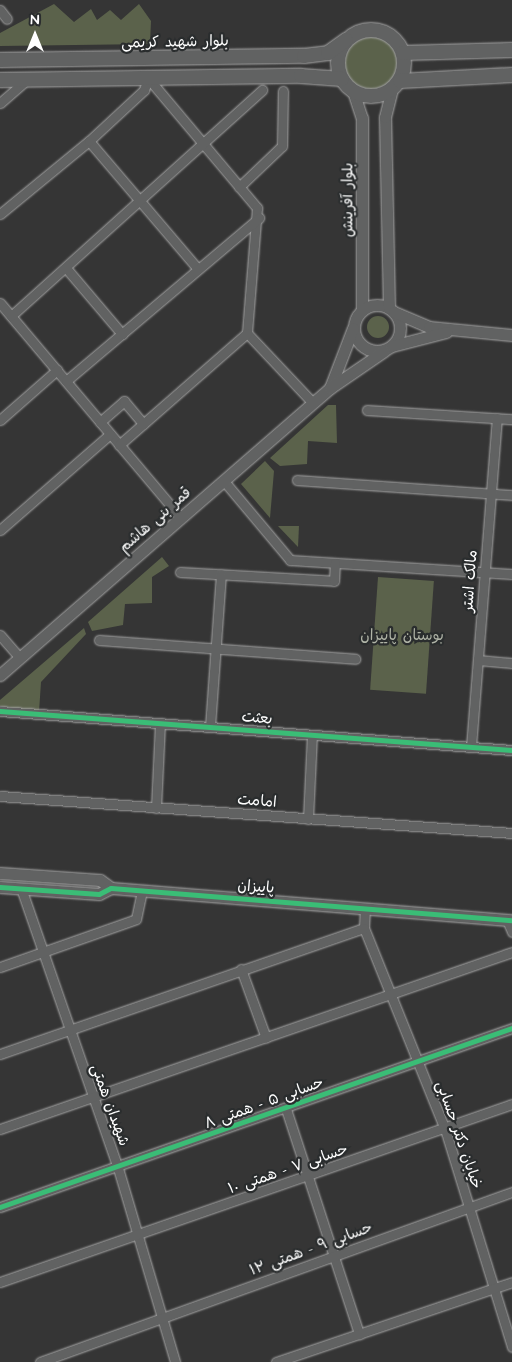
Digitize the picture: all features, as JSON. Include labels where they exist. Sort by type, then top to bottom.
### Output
[{"type":"main road","points":[[396,84],[403,53],[392,36],[373,29],[346,40],[338,59],[342,80],[353,91],[370,96],[396,84],[440,76],[512,75]]},
{"type":"main road","name":"بلوار شهید کریمی","points":[[0,60],[304,56],[328,53],[346,40]]},
{"type":"main road","points":[[403,53],[512,50]]},
{"type":"main road","points":[[440,76],[434,63],[443,52]]},
{"type":"main road","points":[[302,76],[315,70],[314,60],[304,56]]},
{"type":"main road","points":[[0,80],[302,76],[342,80]]},
{"type":"street","points":[[0,10],[7,19]]},
{"type":"street","points":[[0,214],[89,140],[144,90],[148,78]]},
{"type":"street","points":[[119,445],[246,333],[259,218],[239,187],[148,78]]},
{"type":"street","points":[[0,103],[27,80]]},
{"type":"street","points":[[388,348],[401,328],[391,309],[385,116],[396,84]]},
{"type":"street","points":[[11,316],[204,147],[262,90]]},
{"type":"street","points":[[239,187],[282,146],[283,91]]},
{"type":"street","name":"بلوار آفرینش","points":[[353,91],[362,118],[362,310]]},
{"type":"street","points":[[89,140],[198,269]]},
{"type":"street","points":[[66,381],[259,218]]},
{"type":"street","points":[[66,268],[122,334]]},
{"type":"street","points":[[1,305],[181,518]]},
{"type":"street","points":[[330,388],[362,310],[375,305],[391,309],[416,323],[453,331],[512,335]]},
{"type":"street","points":[[353,328],[363,347],[388,348],[453,331]]},
{"type":"street","points":[[246,333],[313,403]]},
{"type":"street","name":"قمر بنی هاشم","points":[[0,675],[330,388],[388,348]]},
{"type":"street","points":[[0,420],[57,370]]},
{"type":"street","points":[[100,422],[124,402],[143,424]]},
{"type":"street","points":[[368,410],[512,419]]},
{"type":"street","name":"مالک اشتر","points":[[471,747],[497,418]]},
{"type":"street","points":[[0,530],[110,434]]},
{"type":"street","points":[[224,480],[290,560],[512,574]]},
{"type":"street","points":[[297,480],[512,495]]},
{"type":"street","points":[[180,572],[334,581],[335,563]]},
{"type":"street","points":[[210,727],[221,574]]},
{"type":"street","points":[[0,635],[19,657]]},
{"type":"street","points":[[99,640],[355,658]]},
{"type":"street","points":[[478,660],[512,663]]},
{"type":"street","name":"بعثت","points":[[0,712],[512,750]]},
{"type":"street","points":[[156,808],[160,724]]},
{"type":"street","points":[[308,819],[312,735]]},
{"type":"street","name":"امامت","points":[[0,796],[512,833]]},
{"type":"street","name":"پاییزان","points":[[0,873],[100,880],[111,888],[142,891],[509,920]]},
{"type":"street","points":[[21,888],[24,874]]},
{"type":"street","name":"پاییزان","points":[[0,887],[99,894],[111,888]]},
{"type":"street","name":"شهیدان همتی","points":[[21,888],[140,1235],[175,1362]]},
{"type":"street","points":[[0,967],[136,919],[142,891]]},
{"type":"street","name":"خیابان دکتر حسابی","points":[[366,908],[364,928],[446,1129],[469,1208],[496,1288],[512,1346]]},
{"type":"street","points":[[509,920],[512,932]]},
{"type":"street","points":[[0,1054],[364,928]]},
{"type":"street","points":[[0,1129],[512,952]]},
{"type":"street","points":[[241,969],[266,1038]]},
{"type":"street","name":"حسابی ۵ - همتی ۸","points":[[0,1208],[512,1028]]},
{"type":"street","name":"حسابی ۷ - همتی ۱۰","points":[[0,1282],[308,1177],[512,1104]]},
{"type":"street","points":[[286,1109],[358,1334]]},
{"type":"street","name":"حسابی ۹ - همتی ۱۲","points":[[40,1362],[512,1192]]},
{"type":"street","points":[[276,1362],[512,1282]]},
{"type":"green space","points":[[54,4],[74,22],[91,9],[97,20],[110,10],[121,20],[139,4],[151,21],[150,44],[0,46],[0,33]]},
{"type":"green space","points":[[371,37],[385,41],[393,49],[397,63],[393,77],[385,85],[371,89],[357,85],[349,77],[345,63],[349,49],[357,41]]},
{"type":"green space","points":[[378,316],[386,319],[389,327],[386,335],[378,338],[370,335],[367,327],[370,319]]},
{"type":"green space","points":[[328,405],[336,405],[337,443],[308,441],[307,464],[280,466],[270,458]]},
{"type":"green space","points":[[265,461],[274,471],[270,518],[241,484]]},
{"type":"green space","points":[[278,526],[299,526],[298,547]]},
{"type":"green space","points":[[162,557],[169,566],[152,577],[152,603],[125,604],[123,625],[92,631],[88,622]]},
{"type":"green space","name":"بوستان پاییزان","points":[[378,577],[434,581],[426,694],[370,690]]},
{"type":"green space","points":[[84,628],[86,634],[41,682],[39,712],[0,706],[0,700]]},
{"type":"cycle path","points":[[0,711],[512,750]]},
{"type":"cycle path","points":[[0,887],[99,894],[111,888],[512,920]]},
{"type":"cycle path","points":[[0,1207],[512,1028]]}]
